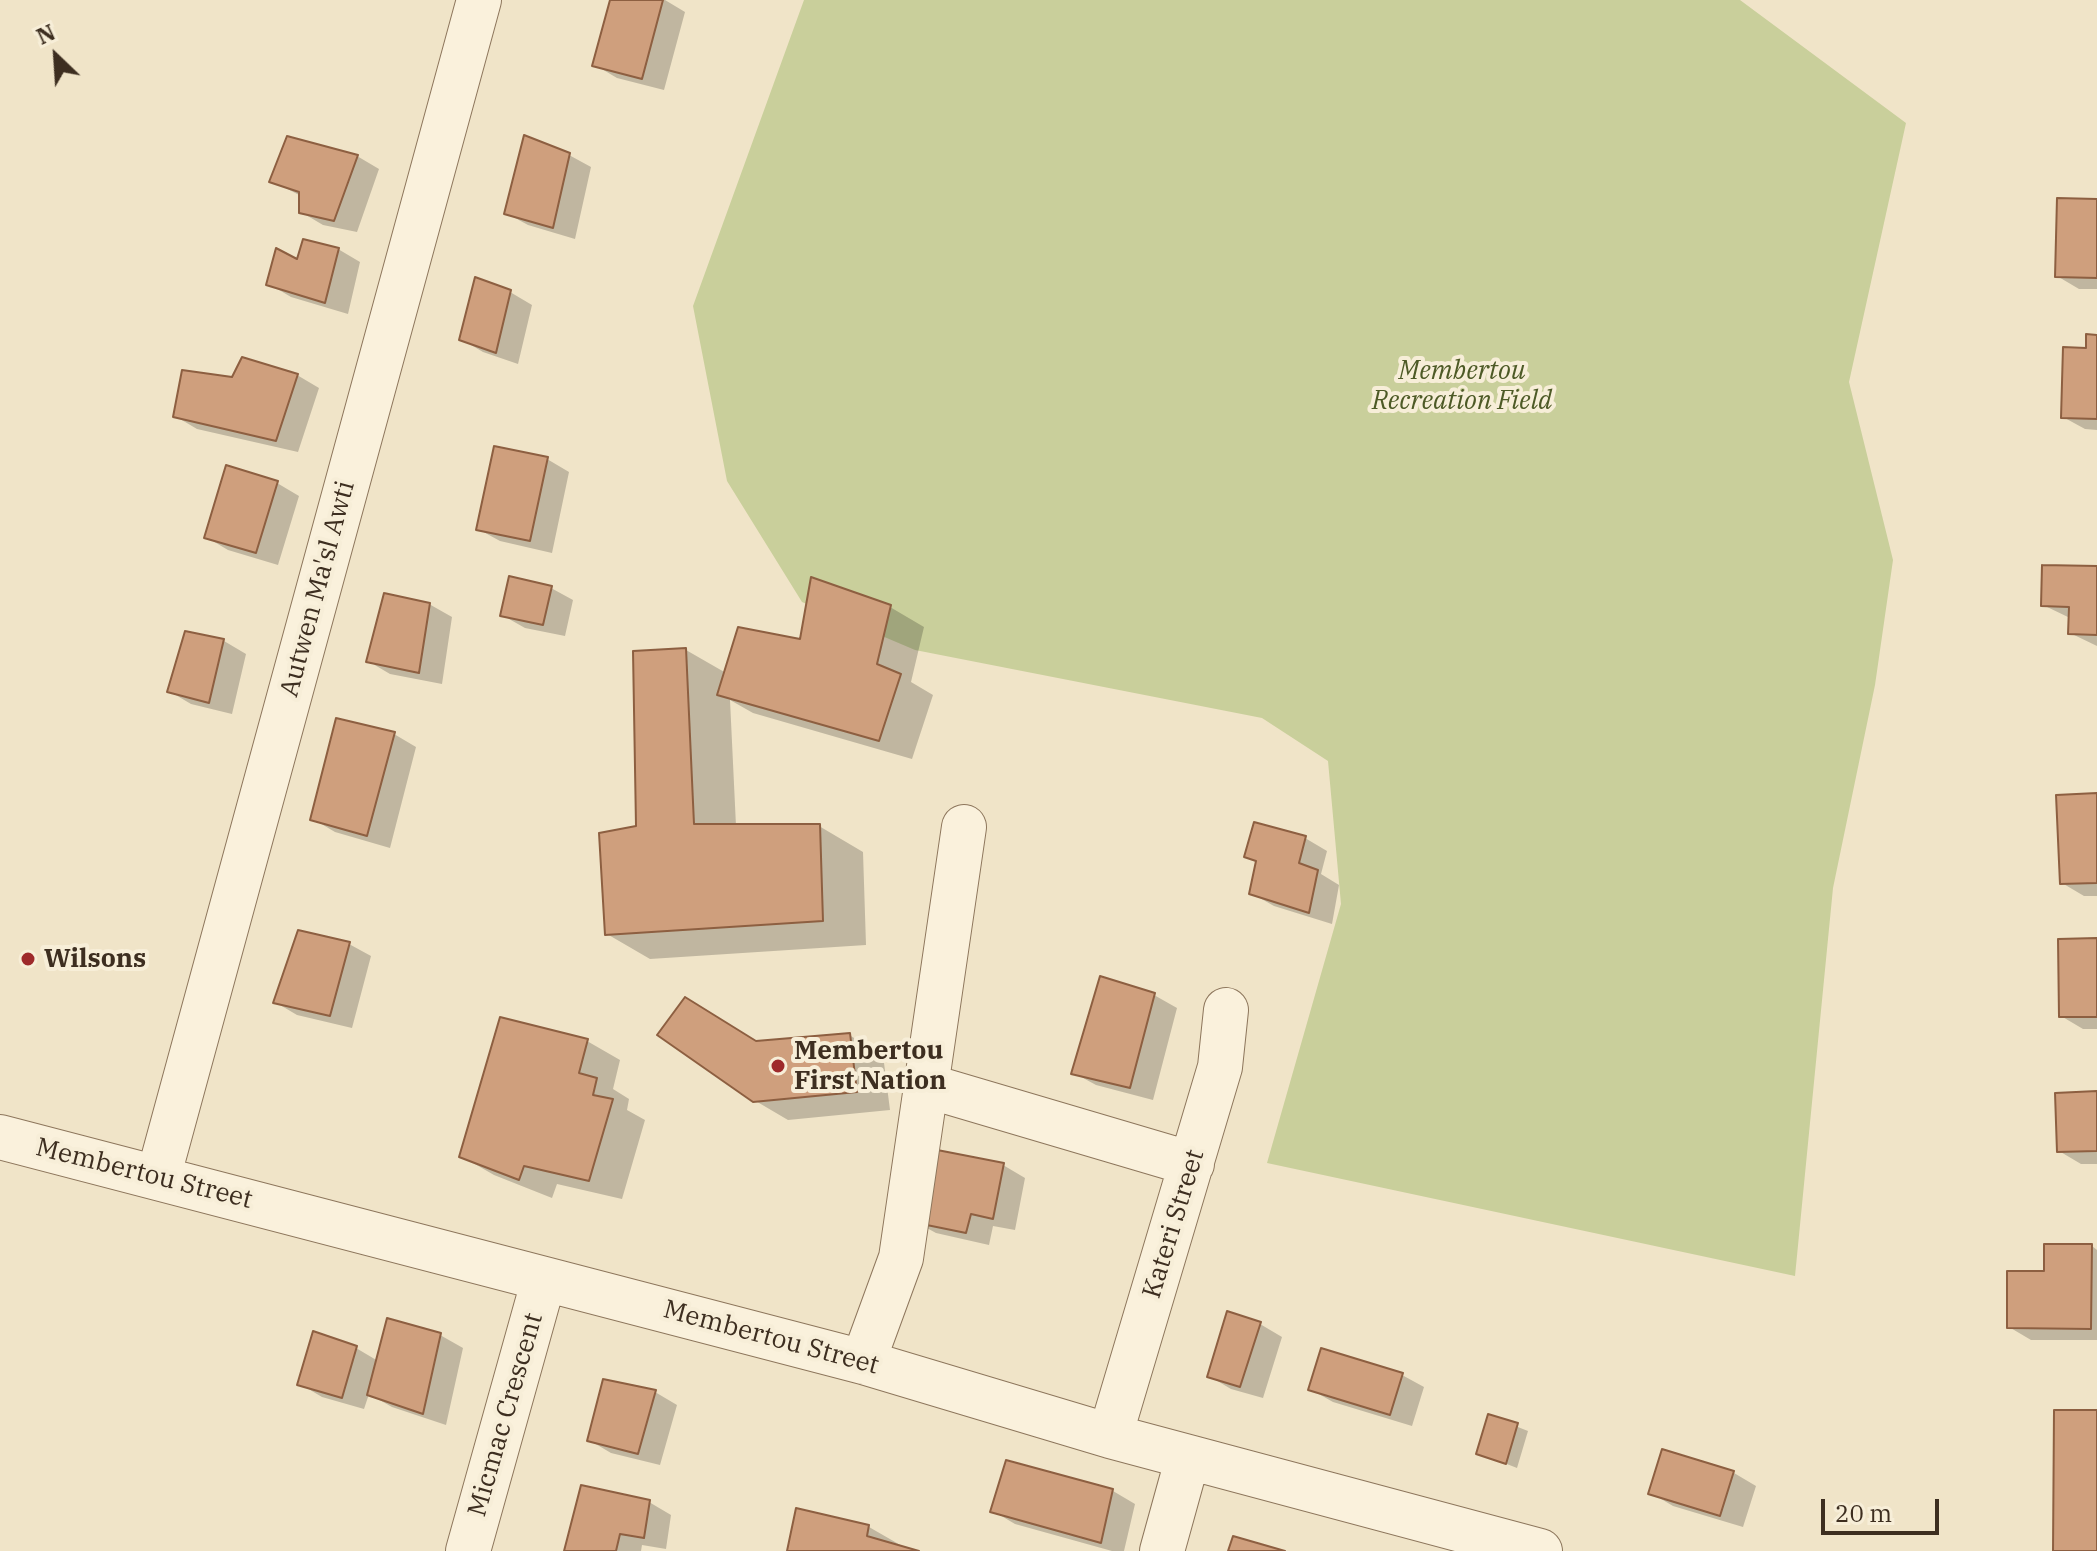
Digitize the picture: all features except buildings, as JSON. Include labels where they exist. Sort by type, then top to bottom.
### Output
[{"type":"street","name":"Autwen Ma'sl Awti","points":[[158,1178],[479,0]]},
{"type":"street","points":[[863,1362],[901,1258],[964,827]]},
{"type":"street","name":"Kateri Street","points":[[1110,1436],[1220,1067],[1226,1010]]},
{"type":"street","points":[[928,1086],[1192,1164]]},
{"type":"street","name":"Membertou Street","points":[[0,1137],[863,1362],[1110,1436],[1540,1551]]},
{"type":"street","name":"Micmac Crescent","points":[[468,1551],[544,1279]]},
{"type":"street","points":[[1162,1551],[1188,1457]]},
{"type":"green space","name":"Membertou Recreation Field","points":[[804,0],[1740,0],[1906,123],[1849,382],[1893,560],[1875,685],[1833,888],[1795,1276],[1267,1163],[1341,904],[1328,761],[1262,718],[915,650],[802,602],[727,481],[693,306]]},
{"type":"place","name":"Wilsons","points":[[28,959]]},
{"type":"place","name":"Membertou First Nation","points":[[778,1066]]}]
